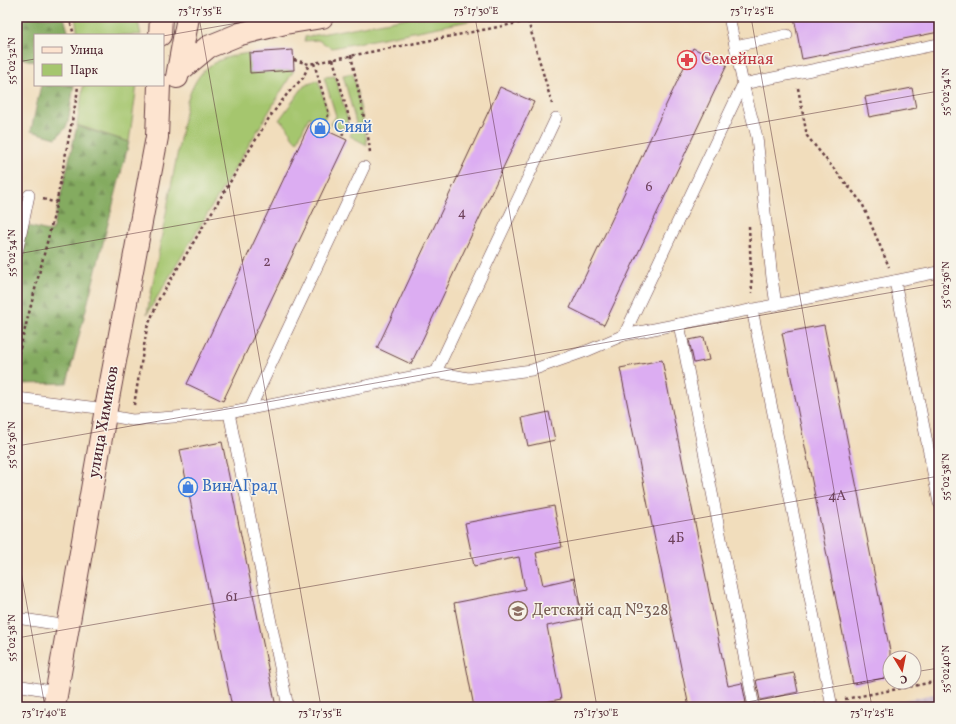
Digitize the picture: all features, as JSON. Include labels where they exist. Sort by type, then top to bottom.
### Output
[{"type":"main road","name":"улица Химиков","points":[[55,700],[157,137],[179,71],[188,17]]},
{"type":"main road","points":[[179,71],[208,47],[240,34],[322,17]]},
{"type":"main road","name":"улица Химиков","points":[[157,137],[159,86]]},
{"type":"lane","points":[[729,17],[742,84],[757,137],[776,305]]},
{"type":"lane","points":[[735,46],[787,35]]},
{"type":"lane","points":[[742,84],[939,44]]},
{"type":"lane","points":[[624,335],[742,84]]},
{"type":"lane","points":[[436,372],[556,118]]},
{"type":"lane","points":[[250,409],[364,167]]},
{"type":"lane","points":[[17,253],[29,194]]},
{"type":"lane","points":[[17,398],[106,412],[132,420],[229,413],[436,372],[468,378],[532,370],[590,350],[624,335],[939,272]]},
{"type":"lane","points":[[895,281],[939,503]]},
{"type":"lane","points":[[752,309],[831,702]]},
{"type":"lane","points":[[679,324],[754,707]]},
{"type":"lane","points":[[229,413],[288,707]]},
{"type":"lane","points":[[17,618],[68,626]]},
{"type":"lane","points":[[17,685],[55,700]]},
{"type":"path","points":[[69,17],[74,34]]},
{"type":"path","points":[[294,60],[309,64],[549,17]]},
{"type":"path","points":[[528,21],[556,118]]},
{"type":"path","points":[[735,46],[795,73],[807,136],[862,203],[895,281]]},
{"type":"path","points":[[351,56],[369,142],[370,155],[364,167]]},
{"type":"path","points":[[333,59],[350,121],[341,138]]},
{"type":"path","points":[[314,63],[329,114],[320,128]]},
{"type":"path","points":[[132,420],[147,328],[159,299],[269,118],[288,93],[303,78],[309,64]]},
{"type":"path","points":[[17,360],[54,215],[78,86]]},
{"type":"path","points":[[803,707],[939,681]]},
{"type":"shaded area","points":[[939,693],[939,707],[869,707]]},
{"type":"green space","points":[[30,17],[64,17],[69,34],[34,34],[34,62],[17,57],[17,24]]},
{"type":"green space","points":[[75,17],[137,17],[141,34],[78,34]]},
{"type":"green space","points":[[411,17],[489,17],[332,48],[318,40],[304,41],[305,37]]},
{"type":"green space","points":[[249,53],[251,72],[294,70],[147,314],[187,102],[191,90],[202,72],[209,66],[226,58]]},
{"type":"green space","points":[[353,73],[367,145],[350,136],[356,123],[343,75]]},
{"type":"green space","points":[[335,76],[348,120],[342,130],[331,124],[336,116],[324,77]]},
{"type":"green space","points":[[318,80],[328,113],[321,123],[309,117],[297,142],[286,125],[279,120],[304,86]]},
{"type":"green space","points":[[41,86],[74,86],[68,122],[65,129],[56,138],[31,131]]},
{"type":"green space","points":[[83,86],[137,86],[129,142],[77,125]]},
{"type":"green space","points":[[77,126],[129,142],[67,383],[17,384],[17,257],[24,225],[52,232]]},
{"type":"building","points":[[794,17],[939,17],[939,32],[802,59]]},
{"type":"building","points":[[693,48],[727,65],[604,325],[570,308]]},
{"type":"building","points":[[293,50],[294,70],[250,73],[249,53]]},
{"type":"building","points":[[500,87],[534,102],[411,364],[377,348]]},
{"type":"building","points":[[912,88],[916,108],[869,117],[865,97]]},
{"type":"building","points":[[310,123],[347,140],[223,401],[187,384]]},
{"type":"building","points":[[824,325],[890,650],[882,650],[882,679],[853,684],[782,333]]},
{"type":"building","points":[[704,337],[709,360],[694,363],[689,340]]},
{"type":"building","points":[[662,360],[728,686],[742,683],[746,703],[726,707],[689,707],[620,368]]},
{"type":"building","points":[[549,412],[555,440],[528,446],[522,418]]},
{"type":"building","points":[[222,442],[276,707],[232,707],[180,450]]},
{"type":"building","name":"Детский сад №328","points":[[554,506],[562,547],[536,553],[543,585],[574,578],[582,619],[547,626],[561,699],[520,707],[474,707],[454,603],[525,589],[519,557],[474,566],[465,523]]},
{"type":"building","points":[[794,673],[798,692],[760,700],[756,680]]},
{"type":"place","name":"Семейная","points":[[687,60]]},
{"type":"place","name":"Сияй","points":[[320,128]]},
{"type":"place","name":"ВинАГрад","points":[[188,487]]},
{"type":"place","name":"Детский сад №328","points":[[518,611]]}]
